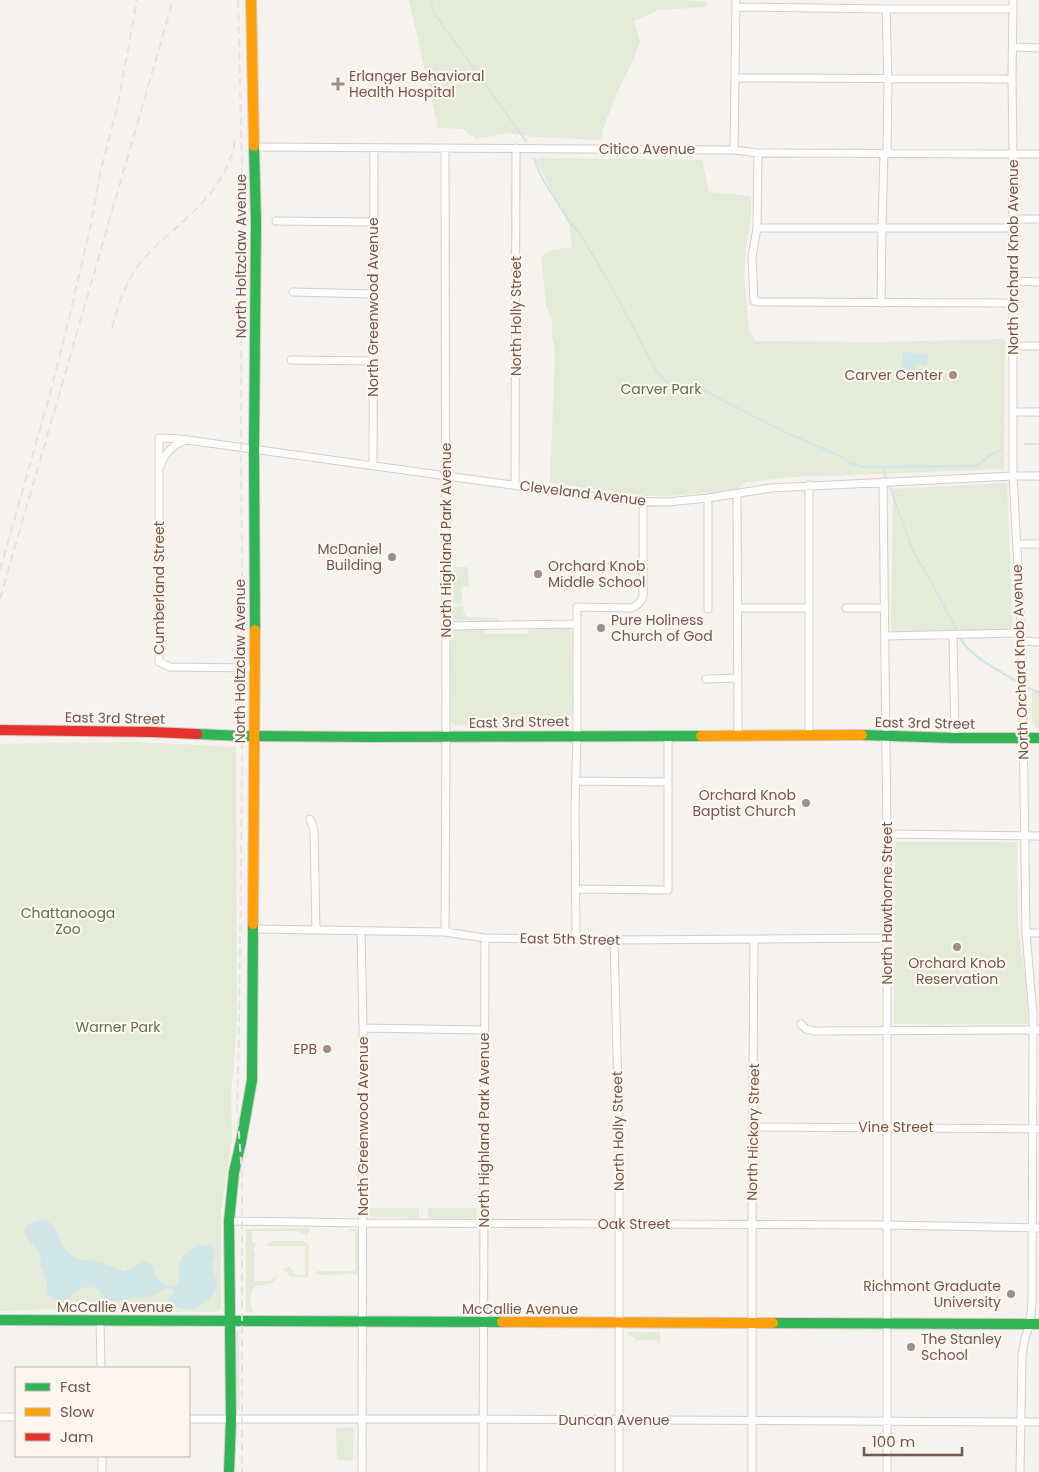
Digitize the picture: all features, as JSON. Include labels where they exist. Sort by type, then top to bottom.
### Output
[{"type":"main road","name":"North Holtzclaw Avenue","points":[[230,1472],[229,1221],[234,1172],[252,1080],[256,232],[251,0]]},
{"type":"main road","name":"East 3rd Street","points":[[0,730],[152,732],[255,736],[446,737],[738,734],[1039,738]]},
{"type":"main road","name":"McCallie Avenue","points":[[0,1320],[887,1325],[1034,1324]]},
{"type":"street","name":"North Orchard Knob Avenue","points":[[1013,0],[1013,476],[1022,642],[1026,933],[1036,1030],[1036,1228],[1032,1303],[1034,1324],[1024,1338],[1022,1355],[1020,1472]]},
{"type":"street","points":[[734,150],[736,3],[886,9],[1012,9]]},
{"type":"street","points":[[882,302],[882,228],[888,80],[886,9]]},
{"type":"street","points":[[1013,48],[1039,48]]},
{"type":"street","points":[[735,78],[1012,79]]},
{"type":"street","name":"Citico Avenue","points":[[254,147],[734,150],[758,153],[1039,154]]},
{"type":"street","name":"North Greenwood Avenue","points":[[373,465],[374,148]]},
{"type":"street","name":"North Highland Park Avenue","points":[[445,148],[445,932]]},
{"type":"street","name":"North Holly Street","points":[[515,485],[516,148]]},
{"type":"street","points":[[758,153],[757,228],[752,257],[754,301],[1013,303]]},
{"type":"street","points":[[1013,219],[1039,219]]},
{"type":"street","points":[[276,221],[374,222]]},
{"type":"street","points":[[757,228],[1013,228]]},
{"type":"street","points":[[1013,282],[1039,282]]},
{"type":"street","points":[[293,292],[374,294]]},
{"type":"street","points":[[1013,346],[1039,346]]},
{"type":"street","points":[[291,360],[373,361]]},
{"type":"street","points":[[1013,412],[1039,412]]},
{"type":"street","name":"Cleveland Avenue","points":[[159,438],[373,465],[627,501],[667,502],[708,498],[771,488],[809,485],[1039,476]]},
{"type":"street","name":"Cumberland Street","points":[[159,438],[159,662],[170,667],[254,668]]},
{"type":"street","name":"Cumberland Street","points":[[159,477],[163,458],[167,452],[174,445],[186,440]]},
{"type":"street","name":"North Hawthorne Street","points":[[883,482],[887,834],[887,1472]]},
{"type":"street","points":[[809,485],[809,736]]},
{"type":"street","points":[[737,494],[738,734]]},
{"type":"street","points":[[708,498],[708,609]]},
{"type":"street","points":[[576,939],[577,607],[631,608],[641,602],[643,596],[643,501]]},
{"type":"street","points":[[1017,544],[1039,544]]},
{"type":"street","points":[[738,608],[809,608]]},
{"type":"street","points":[[846,608],[885,608]]},
{"type":"street","points":[[446,626],[577,624]]},
{"type":"street","points":[[885,636],[1021,633]]},
{"type":"street","points":[[953,635],[955,738]]},
{"type":"street","points":[[1022,642],[1039,642]]},
{"type":"street","points":[[706,679],[738,678]]},
{"type":"street","points":[[576,889],[668,890],[668,735]]},
{"type":"street","points":[[576,781],[668,782]]},
{"type":"street","points":[[310,819],[314,830],[316,930]]},
{"type":"street","points":[[887,834],[1039,836]]},
{"type":"street","name":"East 5th Street","points":[[254,929],[445,932],[485,938],[614,940],[887,938]]},
{"type":"street","name":"North Greenwood Avenue","points":[[361,931],[363,1028],[362,1472]]},
{"type":"street","points":[[1026,933],[1039,933]]},
{"type":"street","name":"North Highland Park Avenue","points":[[483,1472],[485,938]]},
{"type":"street","name":"North Holly Street","points":[[614,940],[618,1126],[619,1472]]},
{"type":"street","name":"North Hickory Street","points":[[752,1472],[754,940]]},
{"type":"street","points":[[801,1024],[806,1030],[814,1031],[1036,1030]]},
{"type":"street","points":[[363,1028],[484,1030]]},
{"type":"street","name":"Vine Street","points":[[754,1127],[1036,1129]]},
{"type":"street","name":"Oak Street","points":[[229,1221],[1036,1228]]},
{"type":"street","points":[[100,1320],[101,1367]]},
{"type":"street","points":[[0,1417],[15,1417]]},
{"type":"street","name":"Duncan Avenue","points":[[190,1419],[1039,1422]]},
{"type":"street","points":[[102,1457],[102,1472]]},
{"type":"green space","points":[[409,0],[684,0],[708,2],[705,7],[659,10],[634,21],[640,41],[633,61],[618,90],[603,129],[601,140],[536,137],[508,133],[476,139],[463,129],[438,128]]},
{"type":"green space","name":"Carver Park","points":[[540,158],[702,160],[709,192],[751,196],[751,220],[746,247],[744,277],[749,330],[755,341],[879,342],[1005,339],[1004,469],[793,477],[744,483],[736,490],[669,496],[646,496],[550,483],[555,352],[552,337],[552,321],[546,306],[541,257],[552,250],[572,247],[569,225],[536,160]]},
{"type":"green space","points":[[1007,483],[1013,629],[891,632],[893,489]]},
{"type":"green space","points":[[454,567],[468,567],[469,587],[462,587],[462,604],[453,603]]},
{"type":"green space","points":[[464,606],[463,612],[467,617],[498,618],[498,621],[453,620],[451,616],[452,607]]},
{"type":"green space","points":[[571,627],[573,706],[570,726],[476,726],[455,725],[451,722],[450,652],[452,628],[485,630],[485,634],[528,634],[528,628]]},
{"type":"green space","points":[[1032,692],[1039,692],[1039,728],[1032,721]]},
{"type":"green space","name":"Warner Park","points":[[138,742],[236,747],[237,1026],[231,1092],[232,1139],[221,1211],[221,1307],[217,1311],[210,1312],[106,1312],[91,1308],[0,1311],[0,744]]},
{"type":"green space","name":"Orchard Knob Reservation","points":[[895,842],[1017,842],[1018,929],[1026,980],[1028,1024],[894,1024]]},
{"type":"green space","points":[[368,1208],[419,1208],[419,1218],[369,1217]]},
{"type":"green space","points":[[428,1208],[476,1208],[477,1218],[428,1218]]},
{"type":"green space","points":[[310,1228],[307,1236],[298,1231],[252,1231],[252,1243],[256,1243],[253,1250],[255,1253],[254,1281],[271,1281],[275,1276],[278,1278],[270,1284],[255,1286],[250,1299],[254,1313],[246,1312],[246,1229]]},
{"type":"green space","points":[[349,1229],[358,1230],[358,1274],[316,1275],[316,1271],[355,1271],[355,1232],[348,1231]]},
{"type":"green space","points":[[272,1241],[303,1241],[309,1245],[308,1277],[291,1277],[284,1270],[284,1268],[290,1267],[295,1275],[305,1275],[305,1246],[265,1246]]},
{"type":"green space","points":[[239,1330],[240,1412],[236,1406],[236,1331]]},
{"type":"green space","points":[[628,1332],[660,1332],[660,1343],[657,1344],[657,1340],[636,1340],[634,1337],[629,1336]]},
{"type":"green space","points":[[354,1427],[353,1461],[337,1460],[336,1428]]},
{"type":"shaded area","points":[[903,352],[928,354],[927,365],[916,364],[915,375],[901,374]]},
{"type":"shaded area","points":[[38,1220],[50,1223],[54,1227],[63,1247],[74,1257],[103,1263],[125,1272],[135,1265],[146,1261],[152,1265],[158,1279],[173,1287],[179,1281],[179,1266],[183,1256],[197,1246],[213,1246],[216,1253],[212,1263],[217,1283],[215,1290],[205,1303],[190,1309],[174,1306],[168,1299],[175,1293],[174,1290],[165,1288],[152,1296],[133,1297],[117,1302],[105,1298],[95,1287],[87,1287],[67,1299],[58,1301],[48,1295],[46,1279],[40,1264],[41,1257],[25,1233],[25,1229],[29,1224]]},
{"type":"waterway","points":[[430,0],[434,13],[526,141]]},
{"type":"waterway","points":[[534,158],[542,178],[567,218],[582,237],[611,286],[656,370],[670,386],[695,386],[787,433],[836,454],[852,464],[866,467],[976,466],[989,456],[1002,450]]},
{"type":"waterway","points":[[1025,444],[1039,444]]},
{"type":"waterway","points":[[883,468],[887,480]]},
{"type":"waterway","points":[[889,484],[912,549],[957,631]]},
{"type":"waterway","points":[[960,638],[979,658],[1021,684]]},
{"type":"waterway","points":[[1025,687],[1039,692]]},
{"type":"railway","points":[[0,570],[68,323],[91,224],[101,169],[117,109],[137,0]]},
{"type":"railway","points":[[0,599],[173,0]]},
{"type":"railway","points":[[238,0],[242,168],[241,448],[243,668],[237,1107],[242,1175],[242,1472]]},
{"type":"railway","points":[[112,328],[123,293],[136,269],[211,193],[229,161],[234,149],[234,139]]},
{"type":"traffic: fast","points":[[254,146],[256,222],[255,630]]},
{"type":"traffic: fast","points":[[197,734],[371,737],[701,736]]},
{"type":"traffic: fast","points":[[862,735],[1039,738]]},
{"type":"traffic: fast","points":[[229,1472],[231,1419],[229,1221],[234,1172],[252,1080],[253,924]]},
{"type":"traffic: fast","points":[[0,1320],[502,1322]]},
{"type":"traffic: fast","points":[[773,1323],[1039,1324]]},
{"type":"traffic: slow","points":[[251,0],[254,146]]},
{"type":"traffic: slow","points":[[253,924],[255,630]]},
{"type":"traffic: slow","points":[[701,736],[862,735]]},
{"type":"traffic: slow","points":[[502,1322],[773,1323]]},
{"type":"traffic: jam","points":[[0,730],[197,734]]},
{"type":"place","name":"Erlanger Behavioral Health Hospital","points":[[338,84]]},
{"type":"place","name":"Carver Center","points":[[953,375]]},
{"type":"place","name":"McDaniel Building","points":[[392,557]]},
{"type":"place","name":"Orchard Knob Middle School","points":[[538,574]]},
{"type":"place","name":"Pure Holiness Church of God","points":[[601,628]]},
{"type":"place","name":"Orchard Knob Baptist Church","points":[[806,803]]},
{"type":"place","name":"Orchard Knob Reservation","points":[[957,947]]},
{"type":"place","name":"EPB","points":[[327,1049]]},
{"type":"place","name":"Richmont Graduate University","points":[[1011,1294]]},
{"type":"place","name":"The Stanley School","points":[[911,1347]]},
{"type":"park label","name":"Chattanooga Zoo","points":[[68,922]]}]
